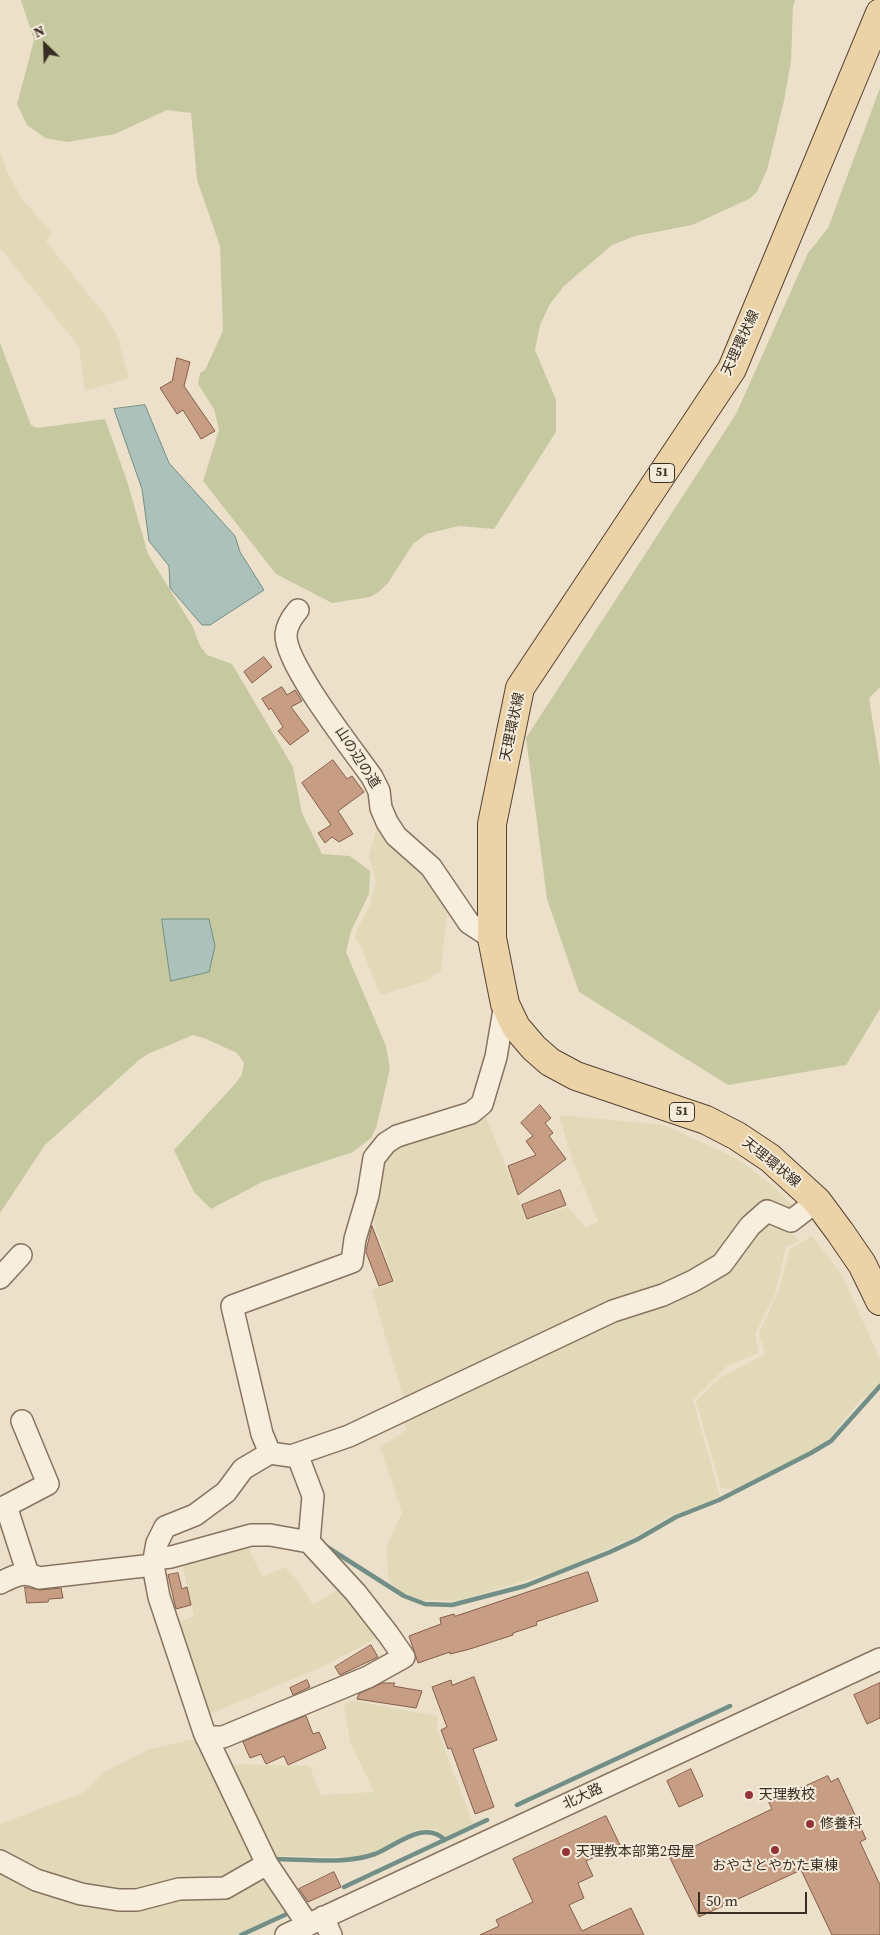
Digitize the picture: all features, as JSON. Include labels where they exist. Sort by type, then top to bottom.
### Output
[{"type":"main road","name":"天理環状線","points":[[880,13],[732,369],[520,688],[492,824],[492,938],[506,1004],[516,1027],[534,1048],[550,1062],[576,1076],[706,1120],[737,1136],[770,1158],[816,1202],[862,1264],[880,1301]]},
{"type":"street","name":"山の辺の道","points":[[298,610],[290,619],[286,634],[297,669],[372,777],[379,791],[381,808],[386,822],[396,836],[431,867],[470,923],[492,938]]},
{"type":"street","points":[[270,1453],[262,1434],[232,1306],[352,1262],[355,1239],[368,1195],[374,1158],[386,1143],[396,1136],[470,1113],[482,1104],[496,1057],[506,1004]]},
{"type":"street","points":[[321,1926],[267,1864],[206,1737],[159,1597],[153,1562],[157,1543],[165,1528],[195,1515],[226,1492],[243,1469],[270,1453],[291,1456],[349,1436],[613,1311],[663,1296],[722,1264],[750,1226],[767,1211],[792,1221],[816,1202]]},
{"type":"street","points":[[0,1278],[21,1255]]},
{"type":"street","points":[[22,1421],[48,1484],[6,1506],[28,1574]]},
{"type":"street","points":[[297,1454],[313,1496],[309,1542]]},
{"type":"street","points":[[0,1583],[18,1574],[28,1574],[39,1578],[153,1562],[251,1535],[270,1535],[309,1542],[356,1592],[404,1657],[368,1677],[223,1737],[206,1737]]},
{"type":"street","name":"北大路","points":[[286,1935],[321,1926],[880,1659]]},
{"type":"street","points":[[0,1861],[36,1880],[81,1894],[119,1900],[137,1900],[179,1889],[224,1888],[267,1864]]},
{"type":"shaded area","points":[[0,150],[7,172],[22,199],[52,233],[46,241],[105,315],[118,337],[129,378],[85,391],[79,347],[0,248]]},
{"type":"shaded area","points":[[378,822],[448,901],[441,971],[426,981],[380,995],[360,944],[355,939],[357,929],[369,908],[376,881],[369,857]]},
{"type":"shaded area","points":[[485,1114],[527,1220],[568,1207],[586,1228],[598,1221],[571,1157],[559,1115],[664,1125],[736,1158],[772,1185],[797,1210],[766,1208],[718,1259],[405,1404],[372,1290],[394,1281],[369,1207],[378,1162],[395,1143]]},
{"type":"shaded area","points":[[770,1216],[800,1241],[786,1247],[775,1294],[755,1334],[759,1353],[728,1365],[693,1400],[720,1497],[671,1516],[640,1534],[564,1569],[457,1601],[422,1600],[401,1592],[388,1580],[387,1545],[402,1513],[380,1447],[407,1430],[402,1417],[665,1298]]},
{"type":"shaded area","points":[[812,1236],[841,1273],[880,1359],[880,1386],[861,1399],[827,1441],[740,1491],[721,1488],[696,1401],[720,1378],[765,1354],[759,1333],[778,1292],[790,1249]]},
{"type":"shaded area","points":[[247,1544],[262,1577],[285,1567],[297,1580],[313,1605],[343,1586],[379,1637],[324,1666],[205,1716],[174,1625],[194,1616],[182,1563]]},
{"type":"shaded area","points":[[355,1701],[438,1716],[437,1729],[473,1824],[445,1837],[436,1829],[417,1830],[377,1851],[354,1857],[270,1856],[225,1764],[310,1766],[320,1795],[374,1792],[350,1742],[344,1704]]},
{"type":"shaded area","points":[[199,1738],[261,1860],[224,1880],[129,1896],[44,1875],[0,1853],[0,1824],[85,1792],[104,1772],[147,1750]]},
{"type":"shaded area","points":[[0,1866],[119,1905],[267,1869],[290,1909],[236,1935],[0,1935]]},
{"type":"green space","points":[[21,0],[795,0],[793,6],[791,61],[784,101],[767,170],[757,192],[749,199],[692,225],[635,236],[612,245],[564,286],[550,304],[540,325],[535,350],[556,400],[556,432],[494,529],[459,526],[426,534],[413,544],[388,583],[380,591],[370,597],[332,603],[276,574],[203,481],[219,430],[214,409],[198,384],[200,373],[205,370],[223,331],[220,246],[197,180],[191,113],[167,110],[115,134],[67,142],[45,138],[27,125],[17,104],[34,40]]},
{"type":"green space","points":[[880,88],[880,687],[869,698],[880,767],[880,1009],[846,1065],[728,1085],[579,992],[547,899],[526,738],[736,414],[808,253],[828,228]]},
{"type":"green space","points":[[0,343],[31,425],[37,428],[105,419],[128,484],[148,554],[193,627],[200,646],[207,655],[232,664],[293,767],[302,813],[322,854],[350,856],[370,871],[369,894],[351,931],[346,952],[386,1046],[390,1069],[376,1128],[371,1138],[353,1152],[262,1182],[211,1209],[194,1192],[174,1150],[236,1083],[242,1074],[244,1063],[237,1053],[193,1035],[148,1054],[139,1060],[45,1145],[0,1213]]},
{"type":"water","points":[[145,405],[169,463],[235,536],[240,552],[264,590],[210,625],[202,625],[170,588],[169,566],[149,541],[142,489],[114,409]]},
{"type":"water","points":[[162,919],[209,919],[215,946],[209,972],[171,981]]},
{"type":"building","points":[[177,358],[190,362],[184,386],[215,431],[201,439],[183,410],[177,414],[160,388],[172,381]]},
{"type":"building","points":[[264,657],[272,667],[252,683],[244,672]]},
{"type":"building","points":[[282,687],[287,695],[295,690],[302,701],[291,707],[309,731],[290,745],[278,731],[283,727],[271,708],[269,710],[262,699]]},
{"type":"building","points":[[333,760],[347,779],[352,776],[364,792],[338,811],[353,834],[339,842],[332,837],[325,843],[318,833],[331,825],[302,783]]},
{"type":"building","points":[[540,1105],[551,1118],[545,1123],[553,1133],[549,1136],[566,1159],[518,1195],[508,1166],[536,1155],[526,1141],[533,1136],[521,1123]]},
{"type":"building","points":[[560,1190],[566,1205],[527,1219],[522,1205]]},
{"type":"building","points":[[372,1226],[393,1281],[379,1286],[366,1252]]},
{"type":"building","points":[[588,1572],[598,1601],[536,1622],[537,1625],[513,1633],[513,1635],[470,1649],[450,1654],[450,1652],[418,1663],[409,1636],[441,1624],[440,1618],[454,1614],[455,1616]]},
{"type":"building","points":[[178,1573],[182,1589],[187,1587],[191,1605],[176,1609],[168,1575]]},
{"type":"building","points":[[25,1587],[40,1590],[61,1588],[63,1598],[49,1599],[48,1602],[27,1603]]},
{"type":"building","points":[[371,1645],[378,1657],[340,1675],[335,1667]]},
{"type":"building","points":[[474,1677],[497,1740],[473,1749],[494,1807],[475,1814],[451,1748],[448,1749],[441,1730],[447,1727],[432,1687],[451,1680],[452,1685]]},
{"type":"building","points":[[307,1680],[310,1687],[293,1695],[290,1688]]},
{"type":"building","points":[[383,1683],[395,1683],[393,1686],[422,1691],[416,1708],[357,1699],[359,1694]]},
{"type":"building","points":[[880,1683],[880,1718],[867,1724],[854,1695]]},
{"type":"building","points":[[306,1716],[313,1734],[319,1732],[326,1748],[288,1765],[284,1756],[266,1764],[261,1754],[250,1758],[243,1742]]},
{"type":"building","points":[[691,1769],[703,1796],[679,1807],[667,1781]]},
{"type":"building","name":"おやさとやかた東棟","points":[[828,1776],[831,1782],[838,1778],[866,1839],[860,1842],[880,1885],[880,1935],[832,1935],[801,1870],[699,1917],[670,1858],[772,1809],[769,1803]]},
{"type":"building","points":[[606,1816],[620,1845],[586,1861],[593,1876],[578,1883],[584,1898],[569,1905],[582,1931],[631,1908],[644,1935],[480,1935],[499,1926],[496,1920],[533,1902],[513,1859]]},
{"type":"building","points":[[334,1872],[341,1887],[308,1902],[299,1889]]},
{"type":"waterway","points":[[327,1547],[404,1596],[425,1604],[452,1605],[525,1586],[638,1539],[676,1517],[719,1500],[811,1453],[831,1441],[880,1386]]},
{"type":"waterway","points":[[517,1805],[730,1706]]},
{"type":"waterway","points":[[344,1887],[487,1820]]},
{"type":"waterway","points":[[272,1859],[324,1861],[363,1857],[375,1854],[410,1836],[428,1832],[437,1834],[445,1840]]},
{"type":"waterway","points":[[241,1935],[291,1912]]},
{"type":"place","name":"天理教校","points":[[749,1795]]},
{"type":"place","name":"修養科","points":[[810,1824]]},
{"type":"place","name":"おやさとやかた東棟","points":[[775,1850]]},
{"type":"place","name":"天理教本部第2母屋","points":[[566,1852]]}]
